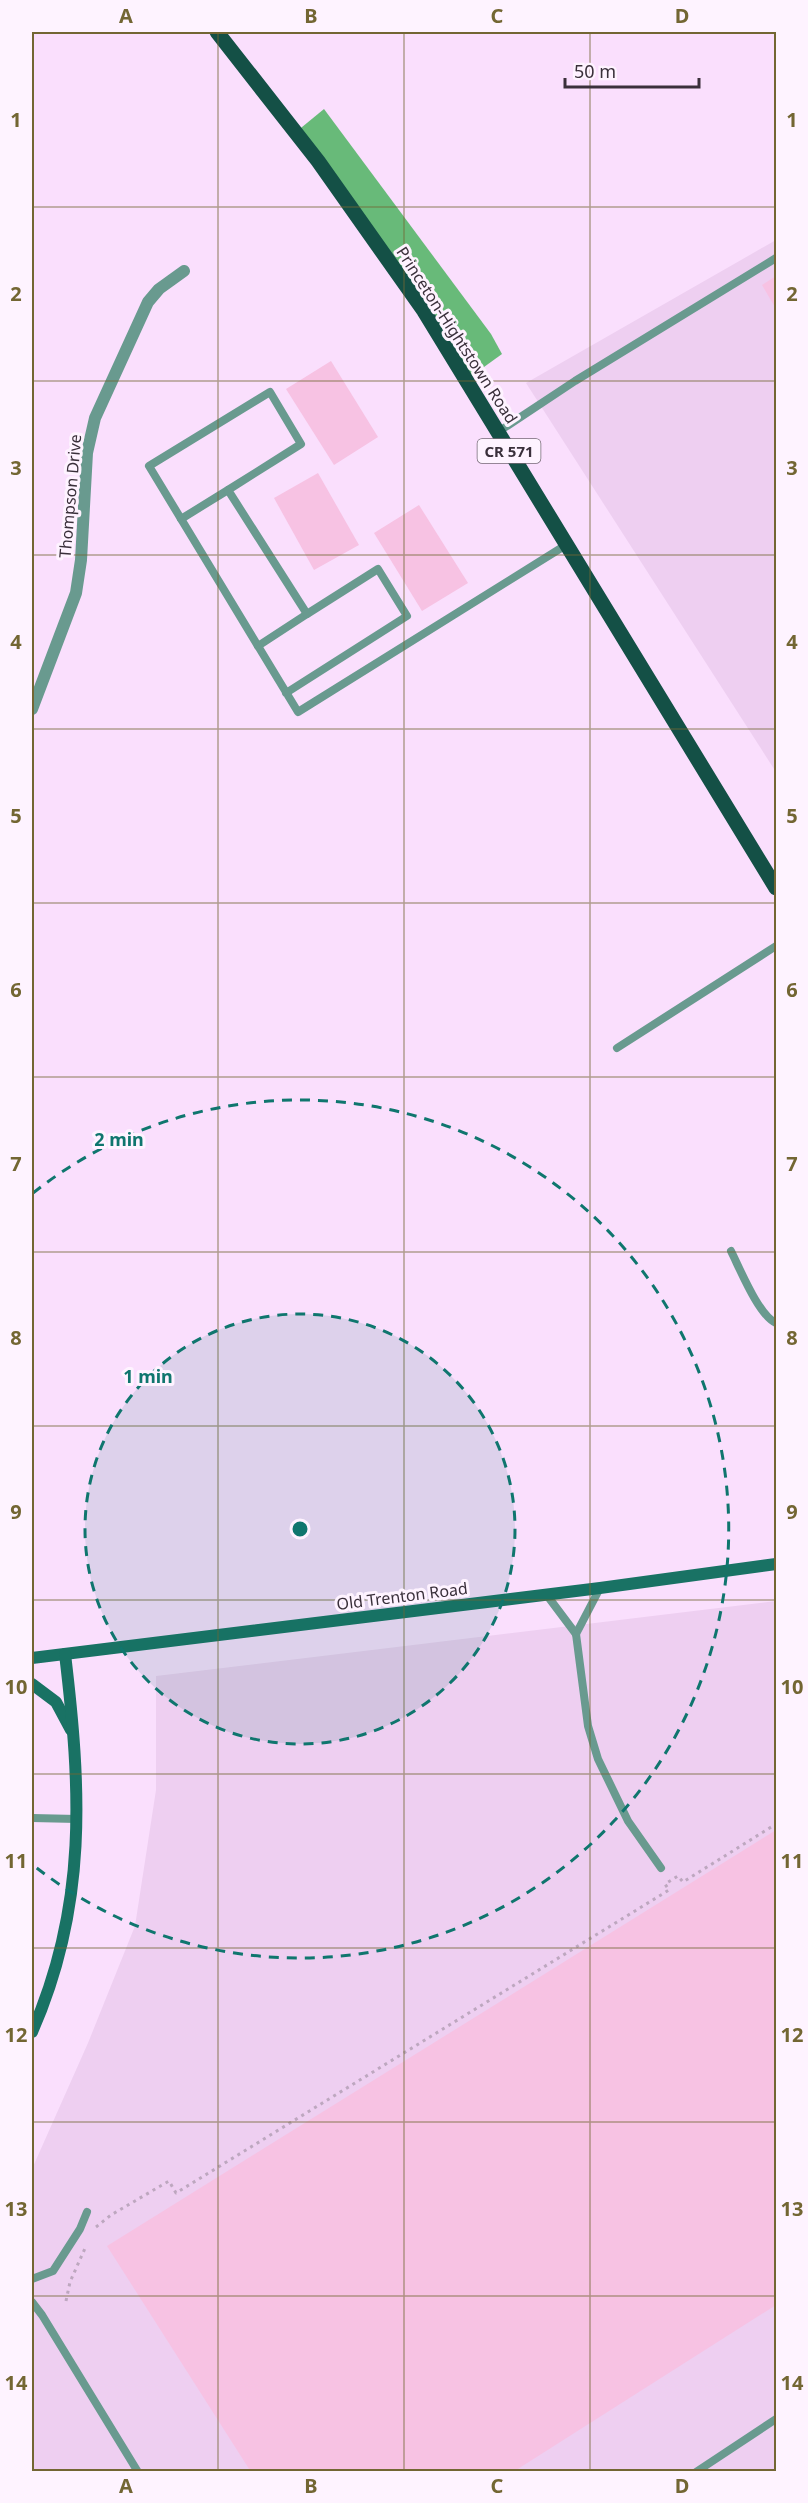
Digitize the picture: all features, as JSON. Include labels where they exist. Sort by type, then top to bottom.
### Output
[{"type":"main road","name":"Princeton-Hightstown Road","points":[[217,32],[318,161],[424,310],[777,888]]},
{"type":"main road","name":"Old Trenton Road","points":[[32,1658],[777,1564]]},
{"type":"main road","points":[[32,2032],[55,1970],[68,1918],[74,1875],[77,1819],[75,1737],[65,1654]]},
{"type":"main road","points":[[32,1684],[56,1702],[75,1737]]},
{"type":"street","name":"Thompson Drive","points":[[32,709],[76,593],[81,560],[87,453],[95,418],[148,303],[159,289],[184,271]]},
{"type":"lane","points":[[498,432],[575,381],[777,258]]},
{"type":"lane","points":[[181,519],[302,444],[270,392],[149,466],[286,693],[298,712],[566,545]]},
{"type":"lane","points":[[228,490],[307,614]]},
{"type":"lane","points":[[258,646],[378,569],[407,616],[286,693]]},
{"type":"lane","points":[[617,1048],[777,946]]},
{"type":"lane","points":[[731,1251],[763,1311],[770,1320],[777,1323]]},
{"type":"lane","points":[[576,1634],[600,1588]]},
{"type":"lane","points":[[546,1594],[576,1634],[588,1726],[598,1759],[628,1821],[661,1868]]},
{"type":"lane","points":[[32,1818],[77,1819]]},
{"type":"lane","points":[[32,2279],[53,2271],[80,2229],[87,2212]]},
{"type":"lane","points":[[32,2302],[138,2472]]},
{"type":"lane","points":[[696,2472],[777,2419]]},
{"type":"path","points":[[92,2233],[99,2223],[169,2181],[176,2193],[669,1890],[665,1884],[678,1876],[683,1882],[777,1824]]},
{"type":"path","points":[[66,2301],[70,2282],[87,2243]]},
{"type":"shaded area","points":[[776,240],[776,772],[526,383]]},
{"type":"shaded area","points":[[776,1601],[776,2471],[32,2472],[32,2169],[88,2043],[135,1926],[156,1790],[156,1676]]},
{"type":"green space","points":[[324,109],[491,334],[502,354],[466,380],[296,132]]},
{"type":"building","points":[[776,276],[776,309],[762,285]]},
{"type":"building","points":[[331,361],[378,437],[334,465],[286,389]]},
{"type":"building","points":[[318,473],[359,545],[314,570],[274,498]]},
{"type":"building","points":[[419,505],[468,583],[422,611],[374,533]]},
{"type":"building","points":[[776,1830],[776,2305],[513,2472],[251,2472],[107,2246]]}]
